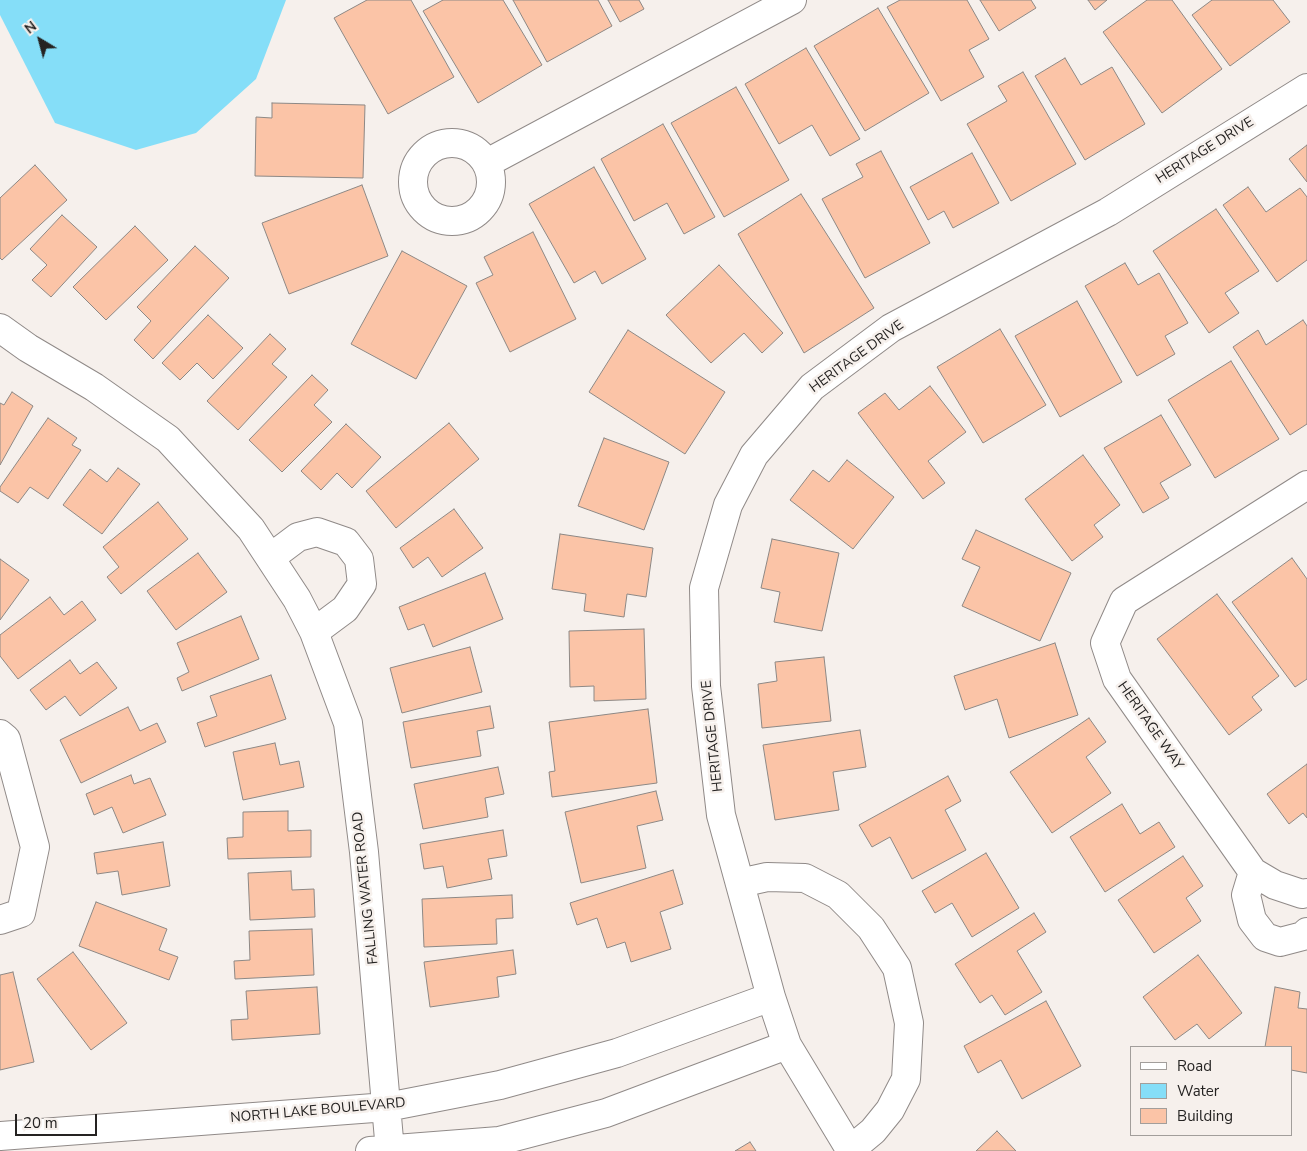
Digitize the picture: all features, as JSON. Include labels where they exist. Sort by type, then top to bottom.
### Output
[{"type":"street","points":[[487,162],[792,0]]},
{"type":"street","name":"HERITAGE DRIVE","points":[[740,883],[767,877],[806,878],[838,895],[871,928],[898,968],[909,1023],[906,1078],[890,1110],[874,1131],[850,1150],[787,1046],[771,997],[721,815],[706,686],[704,588],[728,505],[754,455],[812,387],[891,328],[1108,212],[1307,88]]},
{"type":"street","name":"FALLING WATER ROAD","points":[[0,328],[28,348],[94,387],[168,439],[251,529],[296,598],[314,632],[348,723],[364,852],[386,1107],[383,1150]]},
{"type":"street","name":"HERITAGE WAY","points":[[1307,485],[1124,601],[1105,643],[1117,680],[1253,872],[1275,885],[1307,894]]},
{"type":"street","points":[[270,558],[298,537],[317,532],[346,542],[359,559],[362,584],[345,609],[314,632]]},
{"type":"street","points":[[0,734],[6,739],[35,847],[22,913],[0,920]]},
{"type":"street","points":[[1253,872],[1246,895],[1252,920],[1265,937],[1280,942],[1303,936],[1307,932]]},
{"type":"street","name":"NORTH LAKE BOULEVARD","points":[[0,1136],[386,1107],[500,1085],[617,1053],[771,997]]},
{"type":"street","points":[[383,1150],[499,1141],[606,1113],[787,1046]]},
{"type":"water","points":[[0,0],[286,0],[256,79],[196,133],[136,150],[55,123],[0,15]]},
{"type":"building","points":[[367,0],[411,0],[454,77],[388,114],[334,18]]},
{"type":"building","points":[[443,0],[503,0],[542,65],[478,103],[423,11]]},
{"type":"building","points":[[513,0],[598,0],[612,26],[547,62]]},
{"type":"building","points":[[608,0],[639,0],[644,9],[620,22]]},
{"type":"building","points":[[900,0],[967,0],[989,39],[969,50],[984,77],[941,101],[887,7]]},
{"type":"building","points":[[980,0],[1031,0],[1036,8],[999,31]]},
{"type":"building","points":[[1088,0],[1107,0],[1095,10]]},
{"type":"building","points":[[1147,0],[1172,0],[1222,69],[1162,113],[1103,32]]},
{"type":"building","points":[[1212,0],[1273,0],[1290,22],[1230,66],[1192,15]]},
{"type":"building","points":[[878,8],[929,93],[865,131],[814,46]]},
{"type":"building","points":[[806,48],[860,139],[830,156],[812,125],[779,144],[745,84]]},
{"type":"building","points":[[1065,58],[1081,85],[1112,67],[1145,124],[1085,160],[1035,76]]},
{"type":"building","points":[[1023,72],[1076,164],[1011,201],[967,124],[1007,101],[998,86]]},
{"type":"building","points":[[736,87],[789,180],[724,217],[671,123]]},
{"type":"building","points":[[272,103],[365,105],[363,178],[255,176],[256,117],[272,118]]},
{"type":"building","points":[[663,124],[715,217],[684,234],[667,203],[634,221],[601,159]]},
{"type":"building","points":[[1307,145],[1307,182],[1289,159]]},
{"type":"building","points":[[881,151],[930,243],[865,278],[822,199],[863,177],[856,164]]},
{"type":"building","points":[[972,153],[999,203],[953,228],[944,211],[928,220],[910,187]]},
{"type":"building","points":[[35,165],[67,200],[2,260],[0,258],[0,198]]},
{"type":"building","points":[[594,167],[646,259],[602,284],[595,271],[574,283],[529,204]]},
{"type":"building","points":[[362,185],[388,256],[289,294],[262,223]]},
{"type":"building","points":[[1248,187],[1266,212],[1300,188],[1307,197],[1307,260],[1277,282],[1223,205]]},
{"type":"building","points":[[801,194],[874,308],[804,353],[738,234]]},
{"type":"building","points":[[1216,209],[1259,271],[1225,293],[1239,313],[1209,333],[1153,251]]},
{"type":"building","points":[[62,215],[97,247],[51,297],[32,280],[47,265],[30,249]]},
{"type":"building","points":[[135,226],[168,260],[106,320],[73,287]]},
{"type":"building","points":[[533,232],[576,319],[510,352],[476,283],[493,275],[484,257]]},
{"type":"building","points":[[195,246],[229,278],[153,359],[134,340],[151,321],[137,307]]},
{"type":"building","points":[[402,251],[467,286],[416,379],[351,344]]},
{"type":"building","points":[[1125,263],[1138,285],[1159,273],[1188,323],[1165,336],[1175,354],[1137,376],[1085,286]]},
{"type":"building","points":[[719,265],[783,333],[762,353],[744,333],[711,363],[666,315]]},
{"type":"building","points":[[1077,301],[1122,382],[1060,417],[1015,336]]},
{"type":"building","points":[[208,315],[243,348],[213,379],[197,363],[180,380],[162,363]]},
{"type":"building","points":[[1303,320],[1307,326],[1307,424],[1290,435],[1233,347],[1258,330],[1266,345]]},
{"type":"building","points":[[1000,329],[1046,405],[983,443],[937,367]]},
{"type":"building","points":[[628,330],[725,392],[685,454],[589,392]]},
{"type":"building","points":[[270,334],[286,349],[272,364],[287,377],[238,430],[207,401]]},
{"type":"building","points":[[1231,361],[1279,439],[1215,478],[1168,400]]},
{"type":"building","points":[[312,375],[328,390],[314,405],[332,422],[282,472],[249,440]]},
{"type":"building","points":[[930,386],[966,432],[928,461],[945,483],[923,499],[858,413],[885,393],[899,410]]},
{"type":"building","points":[[12,392],[33,406],[0,465],[0,403],[4,405]]},
{"type":"building","points":[[1161,415],[1191,465],[1160,483],[1169,498],[1143,513],[1104,448]]},
{"type":"building","points":[[48,418],[77,438],[72,445],[81,450],[48,499],[30,487],[18,503],[0,491],[0,487]]},
{"type":"building","points":[[449,423],[479,459],[396,528],[366,491]]},
{"type":"building","points":[[346,424],[381,457],[352,488],[337,473],[321,490],[301,471]]},
{"type":"building","points":[[604,438],[669,462],[644,530],[578,506]]},
{"type":"building","points":[[1083,455],[1120,505],[1094,525],[1103,537],[1072,561],[1025,499]]},
{"type":"building","points":[[847,460],[894,497],[853,549],[790,500],[813,470],[829,482]]},
{"type":"building","points":[[118,468],[140,484],[102,534],[63,505],[90,469],[107,482]]},
{"type":"building","points":[[158,502],[188,539],[121,594],[107,577],[119,567],[103,547]]},
{"type":"building","points":[[454,509],[483,548],[442,577],[428,557],[413,568],[400,548]]},
{"type":"building","points":[[976,530],[1071,573],[1040,641],[962,606],[980,567],[962,559]]},
{"type":"building","points":[[560,534],[653,548],[646,597],[627,594],[624,617],[584,611],[586,594],[552,589]]},
{"type":"building","points":[[772,539],[839,553],[822,631],[774,622],[780,592],[761,588]]},
{"type":"building","points":[[198,553],[227,592],[176,630],[147,591]]},
{"type":"building","points":[[1292,558],[1307,579],[1307,679],[1295,687],[1232,602]]},
{"type":"building","points":[[0,559],[29,580],[0,620]]},
{"type":"building","points":[[485,573],[503,619],[433,647],[424,624],[408,630],[399,607]]},
{"type":"building","points":[[1217,594],[1279,676],[1252,697],[1262,710],[1229,735],[1157,639]]},
{"type":"building","points":[[50,597],[64,615],[82,601],[96,620],[18,679],[0,656],[0,635]]},
{"type":"building","points":[[241,616],[259,659],[182,691],[177,678],[189,672],[177,643]]},
{"type":"building","points":[[644,629],[646,699],[594,701],[594,686],[570,687],[569,631]]},
{"type":"building","points":[[1055,643],[1078,715],[1009,738],[997,699],[965,710],[954,676]]},
{"type":"building","points":[[470,647],[482,692],[402,713],[390,668]]},
{"type":"building","points":[[824,657],[831,721],[762,728],[758,684],[777,681],[775,662]]},
{"type":"building","points":[[70,660],[80,674],[97,662],[117,688],[80,716],[65,696],[46,710],[30,690]]},
{"type":"building","points":[[271,675],[286,719],[205,747],[197,723],[217,716],[210,696]]},
{"type":"building","points":[[490,706],[494,728],[477,731],[481,756],[411,768],[403,722]]},
{"type":"building","points":[[128,707],[140,731],[157,723],[166,742],[81,783],[60,740]]},
{"type":"building","points":[[648,709],[657,783],[552,797],[549,772],[555,771],[549,722]]},
{"type":"building","points":[[1089,718],[1106,742],[1086,757],[1111,793],[1052,833],[1010,772]]},
{"type":"building","points":[[860,730],[866,767],[833,772],[839,810],[775,820],[763,745]]},
{"type":"building","points":[[275,743],[280,765],[299,761],[304,787],[243,800],[233,752]]},
{"type":"building","points":[[1307,764],[1307,818],[1303,813],[1289,824],[1267,794]]},
{"type":"building","points":[[498,767],[504,794],[485,798],[488,817],[423,829],[414,784]]},
{"type":"building","points":[[131,775],[134,784],[150,778],[166,815],[123,833],[112,807],[94,815],[86,794]]},
{"type":"building","points":[[948,776],[961,801],[945,810],[966,850],[912,879],[890,837],[872,847],[859,825]]},
{"type":"building","points":[[656,791],[663,820],[637,826],[646,868],[581,883],[565,812]]},
{"type":"building","points":[[1122,804],[1140,834],[1159,822],[1175,847],[1105,892],[1070,837]]},
{"type":"building","points":[[288,811],[288,831],[311,830],[311,857],[228,859],[227,838],[243,837],[243,812]]},
{"type":"building","points":[[503,830],[507,856],[488,859],[492,879],[447,888],[443,866],[424,869],[420,844]]},
{"type":"building","points":[[163,842],[170,886],[122,895],[118,871],[97,874],[94,853]]},
{"type":"building","points":[[986,853],[1019,908],[972,937],[952,903],[935,913],[922,891]]},
{"type":"building","points":[[1183,856],[1203,886],[1186,898],[1201,921],[1154,953],[1118,900]]},
{"type":"building","points":[[673,870],[683,904],[660,912],[671,949],[631,962],[625,942],[607,948],[597,918],[577,925],[570,903]]},
{"type":"building","points":[[291,871],[292,890],[314,889],[315,917],[250,920],[248,873]]},
{"type":"building","points":[[512,895],[513,918],[496,919],[497,944],[424,947],[422,899]]},
{"type":"building","points":[[96,902],[167,929],[159,950],[178,957],[169,980],[79,946]]},
{"type":"building","points":[[1034,913],[1046,932],[1017,951],[1042,992],[1005,1015],[992,995],[980,1003],[955,964]]},
{"type":"building","points":[[312,929],[314,975],[235,979],[234,961],[250,960],[249,931]]},
{"type":"building","points":[[513,950],[516,974],[497,977],[499,997],[430,1007],[424,962]]},
{"type":"building","points":[[73,952],[127,1023],[91,1050],[37,979]]},
{"type":"building","points":[[1198,955],[1242,1013],[1209,1039],[1197,1024],[1175,1040],[1143,997]]},
{"type":"building","points":[[13,972],[34,1062],[0,1070],[0,975]]},
{"type":"building","points":[[317,987],[320,1034],[232,1040],[231,1020],[248,1019],[246,991]]},
{"type":"building","points":[[1275,987],[1300,992],[1298,1008],[1307,1009],[1307,1073],[1292,1070],[1292,1046],[1265,1046]]},
{"type":"building","points":[[1046,1001],[1081,1066],[1022,1099],[1001,1060],[978,1073],[964,1046]]},
{"type":"building","points":[[997,1131],[1016,1151],[976,1151]]},
{"type":"building","points":[[750,1142],[756,1151],[735,1151]]}]
